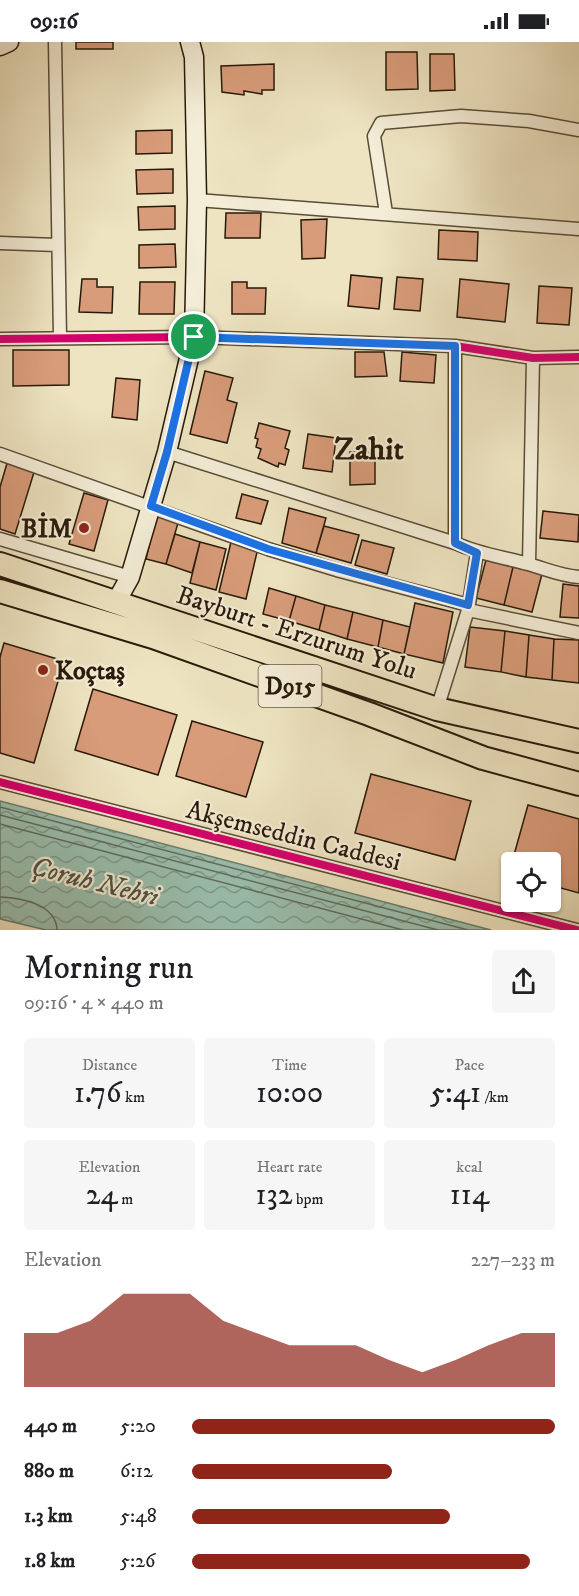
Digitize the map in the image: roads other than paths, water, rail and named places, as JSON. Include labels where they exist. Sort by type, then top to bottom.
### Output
[{"type":"highway","name":"Bayburt - Erzurum Yolu","points":[[0,564],[437,709],[579,741]]},
{"type":"highway","name":"D915","points":[[0,591],[153,637],[369,714],[483,758],[579,784]]},
{"type":"street","points":[[0,46],[9,42]]},
{"type":"street","points":[[55,42],[60,337]]},
{"type":"street","points":[[116,602],[130,577],[167,452],[194,337],[197,200],[194,57],[190,42]]},
{"type":"street","points":[[386,213],[374,136],[381,123],[461,116],[529,121],[579,130]]},
{"type":"street","points":[[197,200],[579,229]]},
{"type":"street","points":[[0,243],[57,245]]},
{"type":"street","points":[[0,339],[194,337],[455,346],[533,358],[579,357]]},
{"type":"street","points":[[455,346],[455,543]]},
{"type":"street","points":[[529,564],[533,358]]},
{"type":"street","points":[[167,452],[455,543],[477,553],[579,577]]},
{"type":"street","points":[[0,454],[288,555],[468,608],[579,633]]},
{"type":"street","points":[[0,539],[130,577]]},
{"type":"street","points":[[437,709],[468,608],[477,553]]},
{"type":"street","name":"Akşemseddin Caddesi","points":[[0,782],[577,930]]},
{"type":"water","name":"Çoruh Nehri","points":[[0,801],[491,930],[46,930],[0,919]]},
{"type":"place","name":"BİM","points":[[84,528]]},
{"type":"place","name":"Koçtaş","points":[[43,670]]},
{"type":"district","name":"Zahit","points":[[369,448]]}]
